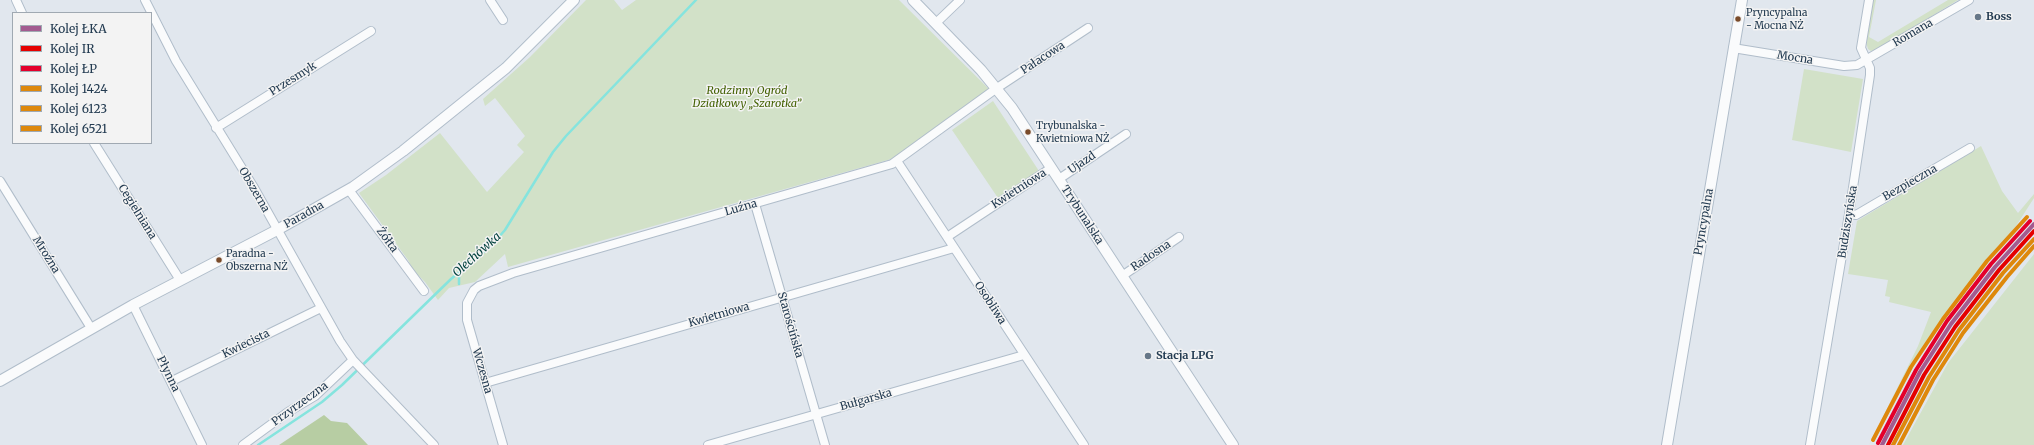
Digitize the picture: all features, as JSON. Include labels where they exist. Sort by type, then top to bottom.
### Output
[{"type":"street","points":[[16,0],[22,12]]},
{"type":"street","name":"Obszerna","points":[[145,0],[151,12]]},
{"type":"street","points":[[490,0],[503,20]]},
{"type":"street","name":"Paradna","points":[[0,381],[133,305],[277,230],[349,190],[398,156],[506,68],[574,0]]},
{"type":"street","name":"Trybunalska","points":[[913,0],[997,88],[1233,445]]},
{"type":"street","points":[[936,23],[960,0]]},
{"type":"street","name":"Pryncypalna","points":[[1667,445],[1742,0]]},
{"type":"street","name":"Budziszyńska","points":[[1810,445],[1849,214],[1870,75],[1870,68],[1865,61],[1861,48],[1869,0]]},
{"type":"street","name":"Romana","points":[[1857,65],[1970,0]]},
{"type":"street","name":"Obszerna","points":[[152,14],[176,61],[253,186],[340,341],[355,362],[434,445]]},
{"type":"street","name":"Pałacowa","points":[[997,88],[1088,28]]},
{"type":"street","name":"Przesmyk","points":[[216,128],[371,31]]},
{"type":"street","name":"Mocna","points":[[1733,48],[1844,66],[1857,65]]},
{"type":"street","name":"Luźna","points":[[470,296],[479,286],[513,273],[755,204],[897,161],[997,88]]},
{"type":"street","name":"Ujazd","points":[[1058,179],[1126,134]]},
{"type":"street","name":"Cegielniana","points":[[95,144],[180,280]]},
{"type":"street","name":"Bezpieczna","points":[[1849,214],[1856,215],[1970,148]]},
{"type":"street","name":"Osobliwa","points":[[897,161],[1084,445]]},
{"type":"street","name":"Kwietniowa","points":[[947,236],[1051,168]]},
{"type":"street","name":"Mroźna","points":[[0,181],[91,328]]},
{"type":"street","name":"Żółta","points":[[349,190],[424,291]]},
{"type":"street","name":"Starościńska","points":[[755,204],[825,445]]},
{"type":"street","name":"Radosna","points":[[1122,276],[1179,237]]},
{"type":"street","name":"Kwietniowa","points":[[485,383],[954,248]]},
{"type":"street","name":"Wczesna","points":[[470,296],[467,308],[468,320],[503,445]]},
{"type":"street","name":"Płynna","points":[[133,305],[172,381],[202,445]]},
{"type":"street","name":"Kwiecista","points":[[172,381],[321,308]]},
{"type":"street","name":"Bułgarska","points":[[708,445],[1024,355]]},
{"type":"street","name":"Przyrzeczna","points":[[243,445],[288,412],[315,396],[355,362]]},
{"type":"green space","name":"Rodzinny Ogród Działkowy „Szarotka”","points":[[586,0],[614,0],[622,10],[636,0],[899,0],[990,90],[895,158],[508,267],[505,254],[475,282],[449,288],[438,300],[425,282],[413,270],[408,260],[359,193],[386,175],[440,133],[487,192],[524,152],[517,145],[525,136],[495,98],[485,106],[483,99],[530,57]]},
{"type":"green space","points":[[1873,0],[1876,0],[1869,37],[1878,42],[1948,0],[1958,0],[1878,49],[1871,51],[1868,49],[1866,42]]},
{"type":"green space","points":[[1804,69],[1863,79],[1851,152],[1792,140]]},
{"type":"green space","points":[[993,101],[1039,171],[998,198],[952,130]]},
{"type":"green space","points":[[1981,146],[2002,191],[2018,213],[2034,194],[2034,198],[2016,226],[1947,314],[1914,365],[1869,445],[1918,346],[1931,312],[1889,302],[1890,297],[1885,296],[1888,280],[1848,274],[1857,221]]},
{"type":"green space","points":[[2034,254],[2034,445],[1903,445],[1948,363]]},
{"type":"green space","points":[[324,415],[331,421],[347,423],[368,445],[279,445]]},
{"type":"waterway","name":"Olechówka","points":[[258,445],[322,402],[342,385],[451,279],[491,246],[505,230],[553,152],[566,136],[696,0]]},
{"type":"waterway","points":[[459,273],[459,284]]},
{"type":"rail line","name":"6123","points":[[1873,440],[1911,367],[1943,319],[1987,261],[2027,217]]},
{"type":"rail line","name":"ŁP","points":[[1878,443],[1916,370],[1947,321],[1991,264],[2030,221]]},
{"type":"rail line","name":"ŁKA","points":[[1882,445],[1920,372],[1951,324],[1995,267],[2034,224]]},
{"type":"rail line","name":"IR","points":[[1888,445],[1924,375],[1955,327],[1999,270],[2034,231]]},
{"type":"rail line","name":"1424","points":[[1893,445],[1929,377],[1959,330],[2003,273],[2034,239]]},
{"type":"rail line","name":"6521","points":[[1899,445],[1933,380],[1963,333],[2007,277],[2034,246]]},
{"type":"place","name":"Boss","points":[[1978,17]]},
{"type":"place","name":"Pryncypalna - Mocna NŻ","points":[[1738,19]]},
{"type":"place","name":"Trybunalska - Kwietniowa NŻ","points":[[1028,132]]},
{"type":"place","name":"Paradna - Obszerna NŻ","points":[[219,260]]},
{"type":"place","name":"Stacja LPG","points":[[1148,356]]}]
